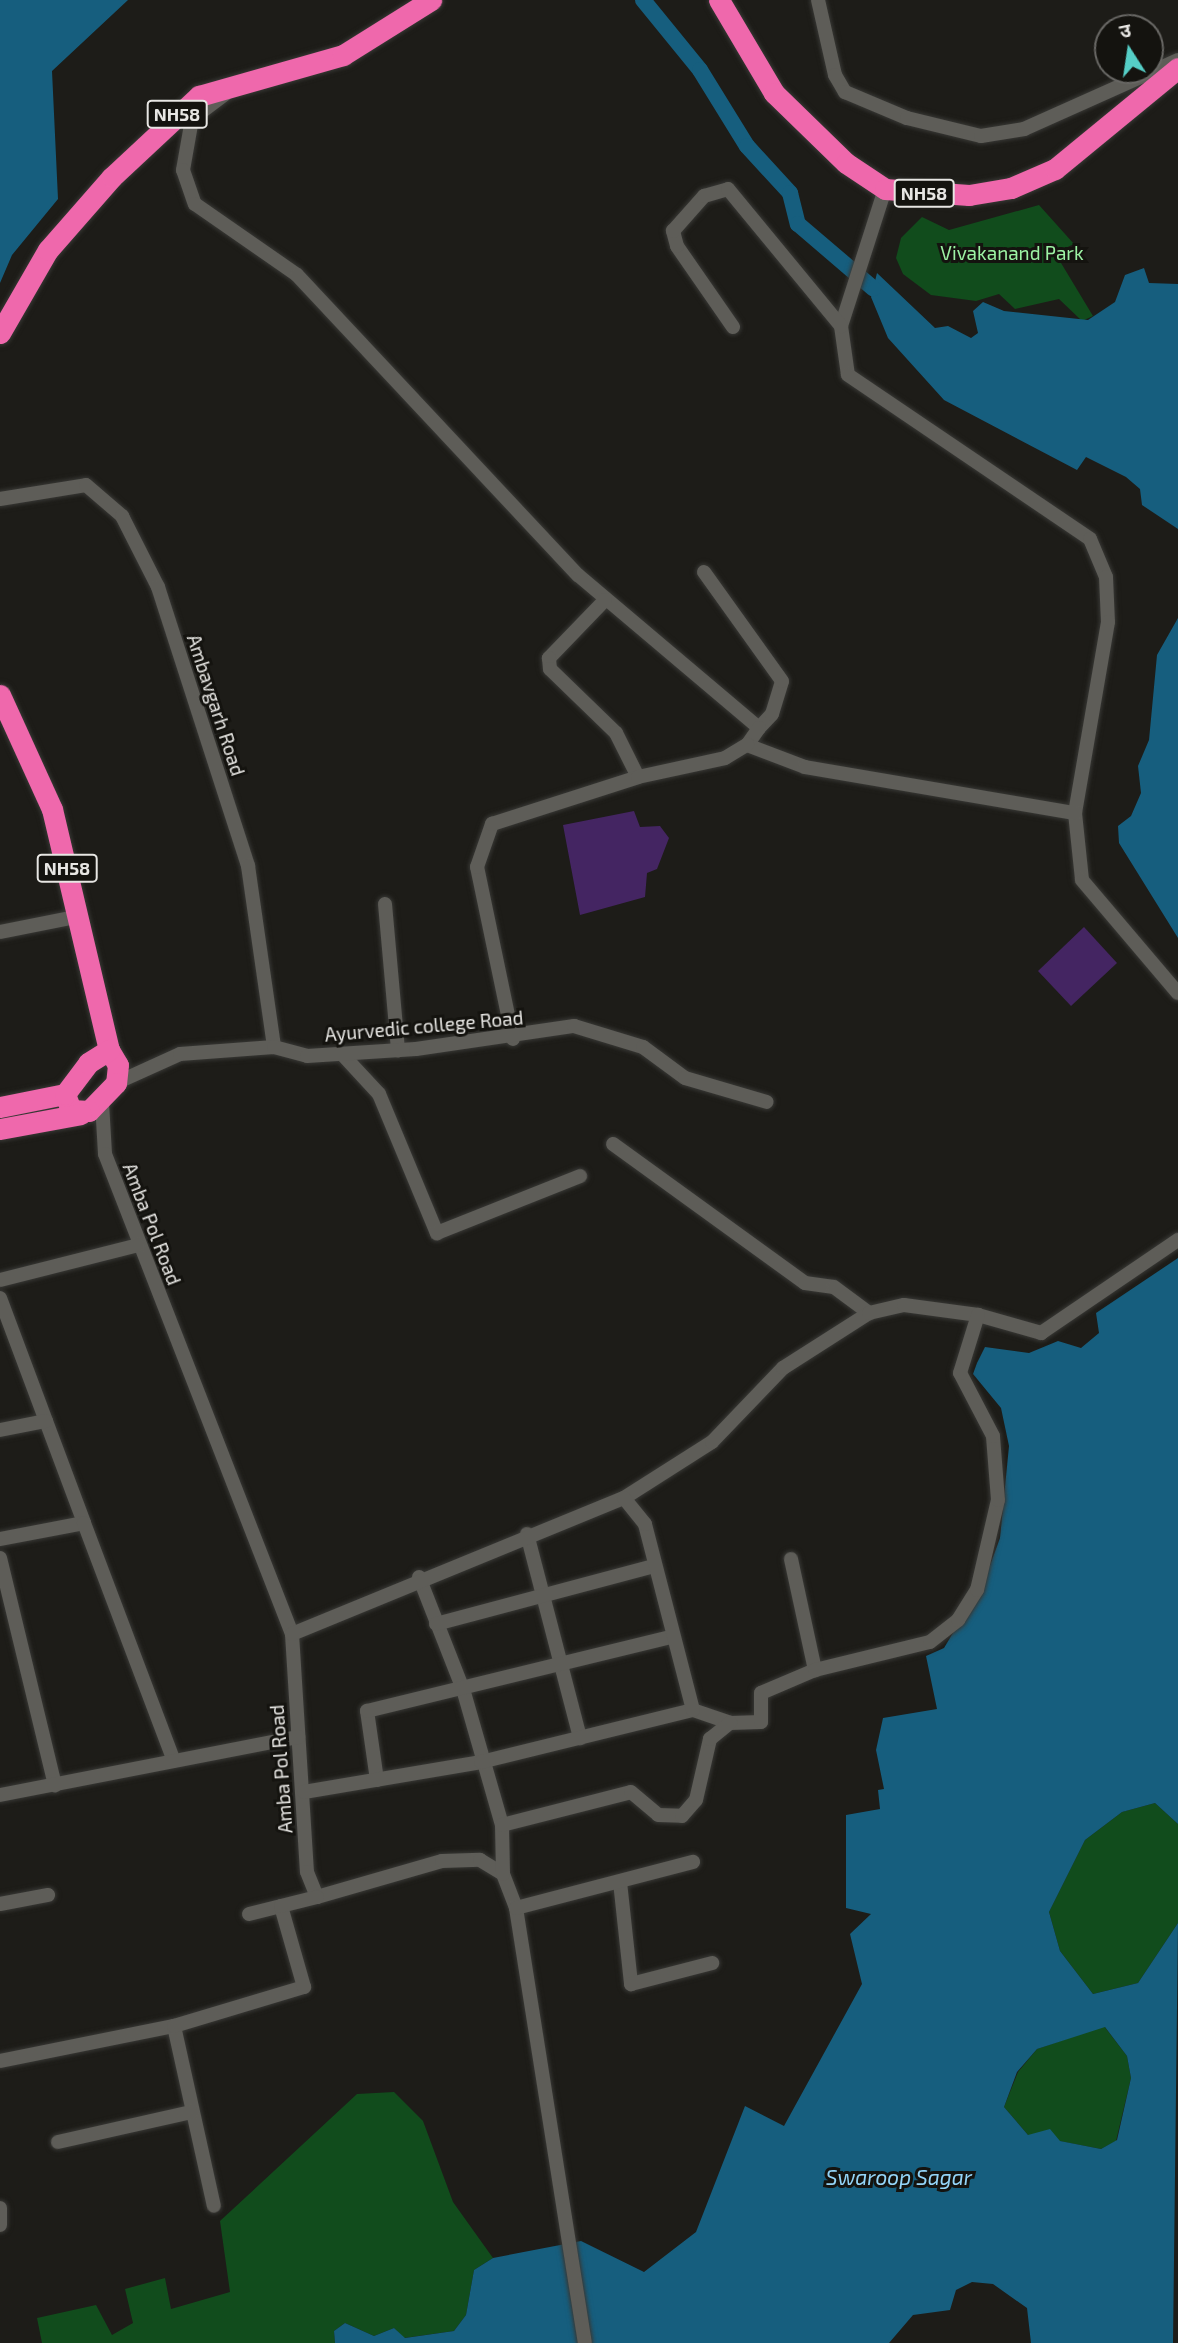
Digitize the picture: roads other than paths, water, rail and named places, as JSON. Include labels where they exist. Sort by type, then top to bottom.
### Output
[{"type":"highway","name":"NH58","points":[[0,332],[48,250],[112,177],[199,96],[343,55],[431,0]]},
{"type":"highway","name":"NH58","points":[[719,0],[774,93],[846,163],[885,189],[969,195],[1011,188],[1055,169],[1178,68]]},
{"type":"highway","name":"NH58","points":[[0,695],[52,809],[80,916],[109,1050],[118,1065],[116,1083]]},
{"type":"highway","points":[[0,1107],[65,1094],[88,1063],[109,1050]]},
{"type":"highway","points":[[0,1129],[81,1114],[102,1103],[116,1083]]},
{"type":"highway","points":[[65,1094],[68,1107],[81,1114]]},
{"type":"street","points":[[818,0],[835,75],[845,92],[908,118],[981,136],[1024,129],[1178,60]]},
{"type":"street","points":[[240,83],[192,119],[183,170],[195,204],[297,275],[606,600],[759,728]]},
{"type":"street","points":[[733,327],[677,246],[673,230],[704,196],[728,189],[841,326]]},
{"type":"street","points":[[885,189],[869,252],[841,326],[848,375],[1090,539],[1106,577],[1108,622],[1075,813],[1082,880],[1178,993]]},
{"type":"street","name":"Ambavgarh Road","points":[[0,499],[86,485],[122,516],[158,587],[247,866],[274,1046]]},
{"type":"street","points":[[513,1039],[477,867],[492,824],[638,777],[725,758],[747,745],[772,715],[782,681],[704,572]]},
{"type":"street","points":[[606,600],[550,658],[550,669],[616,733],[638,777]]},
{"type":"street","points":[[747,745],[805,767],[1075,813]]},
{"type":"street","points":[[385,904],[398,1050]]},
{"type":"street","points":[[0,932],[80,916]]},
{"type":"street","name":"Ayurvedic college Road","points":[[116,1083],[180,1054],[274,1046],[307,1056],[342,1054],[513,1039],[574,1026],[643,1048],[685,1079],[767,1102]]},
{"type":"street","points":[[342,1054],[379,1094],[437,1233],[580,1176]]},
{"type":"street","name":"Amba Pol Road","points":[[102,1103],[105,1154],[138,1245],[292,1634],[307,1872],[317,1898]]},
{"type":"street","points":[[613,1144],[805,1283],[834,1287],[869,1313]]},
{"type":"street","points":[[292,1634],[419,1577],[624,1498],[712,1442],[783,1368],[869,1313],[904,1305],[978,1315],[1041,1333],[1178,1240]]},
{"type":"street","points":[[0,1280],[138,1245]]},
{"type":"street","points":[[0,1298],[174,1761]]},
{"type":"street","points":[[304,1792],[481,1762],[693,1710],[730,1723],[761,1722],[761,1693],[816,1670],[930,1642],[958,1620],[977,1590],[998,1500],[993,1436],[960,1373],[978,1315]]},
{"type":"street","points":[[0,1430],[46,1421]]},
{"type":"street","points":[[624,1498],[645,1524],[671,1637],[693,1710]]},
{"type":"street","points":[[0,1539],[84,1523]]},
{"type":"street","points":[[527,1534],[580,1738]]},
{"type":"street","points":[[0,1558],[55,1785]]},
{"type":"street","points":[[791,1559],[816,1670]]},
{"type":"street","points":[[436,1624],[654,1566]]},
{"type":"street","points":[[419,1577],[463,1689],[481,1762],[502,1825],[503,1874],[516,1908],[585,2343]]},
{"type":"street","points":[[377,1780],[367,1711],[671,1637]]},
{"type":"street","points":[[502,1825],[631,1792],[658,1815],[682,1816],[696,1800],[710,1739],[730,1723]]},
{"type":"street","points":[[0,1796],[298,1737]]},
{"type":"street","points":[[249,1914],[317,1898],[442,1861],[480,1860],[503,1874]]},
{"type":"street","points":[[516,1908],[693,1862]]},
{"type":"street","points":[[620,1882],[631,1984],[712,1963]]},
{"type":"street","points":[[0,1904],[48,1895]]},
{"type":"street","points":[[0,2061],[174,2025],[304,1987],[281,1906]]},
{"type":"street","points":[[174,2025],[191,2112],[214,2206]]},
{"type":"street","points":[[58,2142],[191,2112]]},
{"type":"street","points":[[0,2208],[0,2225]]},
{"type":"water","points":[[0,0],[128,0],[52,71],[58,199],[12,255],[0,283]]},
{"type":"water","points":[[1144,268],[1149,283],[1178,284],[1178,529],[1142,505],[1140,489],[1126,477],[1086,457],[1077,470],[944,400],[888,338],[871,297],[877,273],[935,328],[948,326],[971,338],[978,333],[973,311],[983,302],[1004,311],[1088,320],[1115,302],[1125,275]]},
{"type":"water","points":[[1178,618],[1178,938],[1119,843],[1118,826],[1131,816],[1141,793],[1138,766],[1149,740],[1157,655]]},
{"type":"water","name":"Swaroop Sagar","points":[[1178,1258],[1178,1824],[1155,1803],[1122,1812],[1085,1840],[1049,1912],[1060,1951],[1093,1994],[1138,1983],[1178,1923],[1173,2343],[1031,2343],[1027,2308],[993,2284],[972,2282],[956,2290],[950,2310],[913,2315],[889,2343],[335,2343],[334,2331],[345,2323],[374,2336],[394,2328],[405,2338],[454,2331],[466,2315],[474,2270],[493,2258],[581,2241],[644,2272],[696,2232],[745,2106],[784,2126],[862,1984],[850,1934],[871,1914],[846,1908],[846,1815],[880,1809],[878,1790],[884,1789],[876,1750],[883,1718],[937,1709],[926,1656],[944,1648],[985,1579],[1000,1538],[1009,1446],[1001,1408],[973,1374],[977,1363],[985,1347],[1029,1353],[1058,1341],[1081,1348],[1099,1333],[1096,1313]],"holes":[[[1105,2027],[1127,2056],[1131,2078],[1117,2140],[1101,2149],[1060,2141],[1050,2129],[1028,2135],[1004,2107],[1017,2072],[1037,2049]]]},
{"type":"waterway","points":[[643,0],[700,70],[747,146],[790,193],[798,224],[873,288]]},
{"type":"park label","name":"Vivakanand Park","points":[[1012,253]]}]
